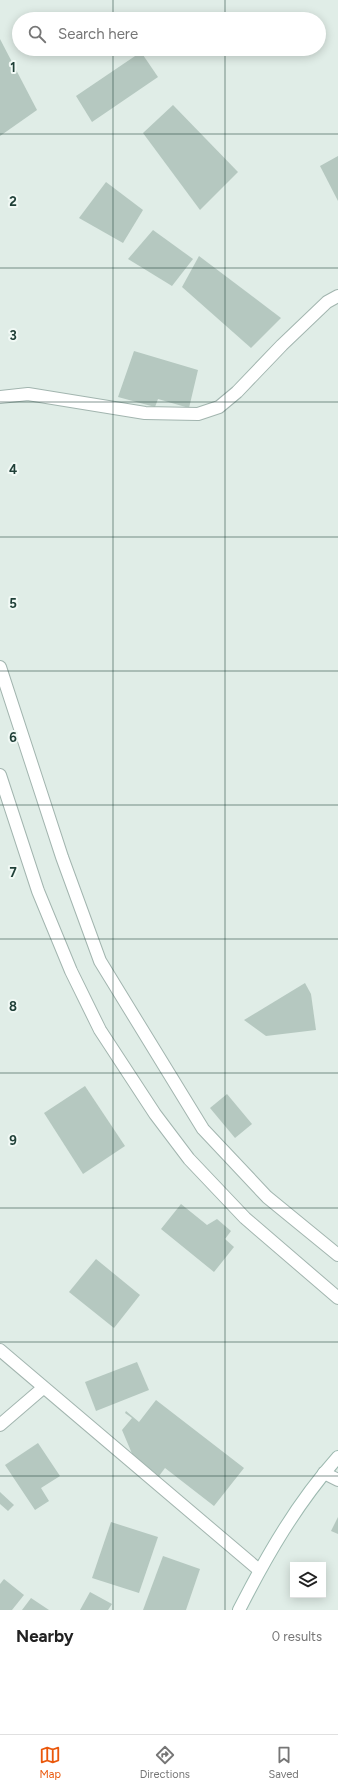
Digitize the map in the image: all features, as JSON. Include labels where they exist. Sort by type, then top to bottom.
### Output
[{"type":"street","points":[[0,397],[28,394],[145,412],[198,414],[219,407],[237,392],[282,345],[327,302],[338,296]]},
{"type":"street","points":[[0,667],[62,857],[100,961],[203,1128],[267,1197],[338,1255]]},
{"type":"street","points":[[0,775],[44,906],[71,971],[100,1030],[155,1114],[189,1158],[245,1218],[338,1298]]},
{"type":"street","points":[[0,1350],[259,1570]]},
{"type":"street","points":[[0,1424],[43,1388]]},
{"type":"street","points":[[239,1610],[259,1570],[283,1530],[324,1473],[338,1457]]},
{"type":"street","points":[[324,1473],[338,1480]]},
{"type":"building","points":[[0,39],[37,110],[0,136]]},
{"type":"building","points":[[135,56],[144,56],[158,77],[92,122],[76,96]]},
{"type":"building","points":[[173,105],[238,172],[200,210],[143,133]]},
{"type":"building","points":[[338,156],[338,201],[320,166]]},
{"type":"building","points":[[106,182],[143,210],[123,243],[79,218]]},
{"type":"building","points":[[153,230],[193,259],[172,286],[128,259]]},
{"type":"building","points":[[199,256],[281,318],[251,348],[182,287]]},
{"type":"building","points":[[134,351],[198,370],[189,408],[158,399],[155,407],[118,397]]},
{"type":"building","points":[[305,983],[311,994],[316,1030],[266,1036],[244,1020]]},
{"type":"building","points":[[85,1086],[125,1146],[83,1174],[44,1113]]},
{"type":"building","points":[[227,1094],[252,1124],[235,1138],[210,1108]]},
{"type":"building","points":[[181,1204],[207,1225],[217,1219],[231,1231],[225,1239],[234,1247],[214,1272],[161,1229]]},
{"type":"building","points":[[96,1259],[140,1295],[114,1328],[69,1292]]},
{"type":"building","points":[[137,1362],[149,1390],[96,1411],[85,1382]]},
{"type":"building","points":[[156,1400],[244,1468],[214,1506],[165,1468],[159,1476],[133,1456],[122,1430],[132,1418],[125,1413],[126,1411],[139,1422]]},
{"type":"building","points":[[38,1443],[60,1476],[41,1488],[49,1501],[35,1510],[5,1465]]},
{"type":"building","points":[[0,1492],[14,1505],[8,1511],[0,1504]]},
{"type":"building","points":[[338,1517],[338,1534],[331,1531]]},
{"type":"building","points":[[111,1522],[158,1537],[139,1593],[92,1578]]},
{"type":"building","points":[[163,1556],[200,1569],[186,1610],[143,1610]]},
{"type":"building","points":[[4,1579],[24,1595],[12,1610],[0,1610],[0,1584]]},
{"type":"building","points":[[90,1592],[112,1604],[108,1610],[80,1610]]},
{"type":"building","points":[[31,1598],[49,1610],[22,1610]]}]
